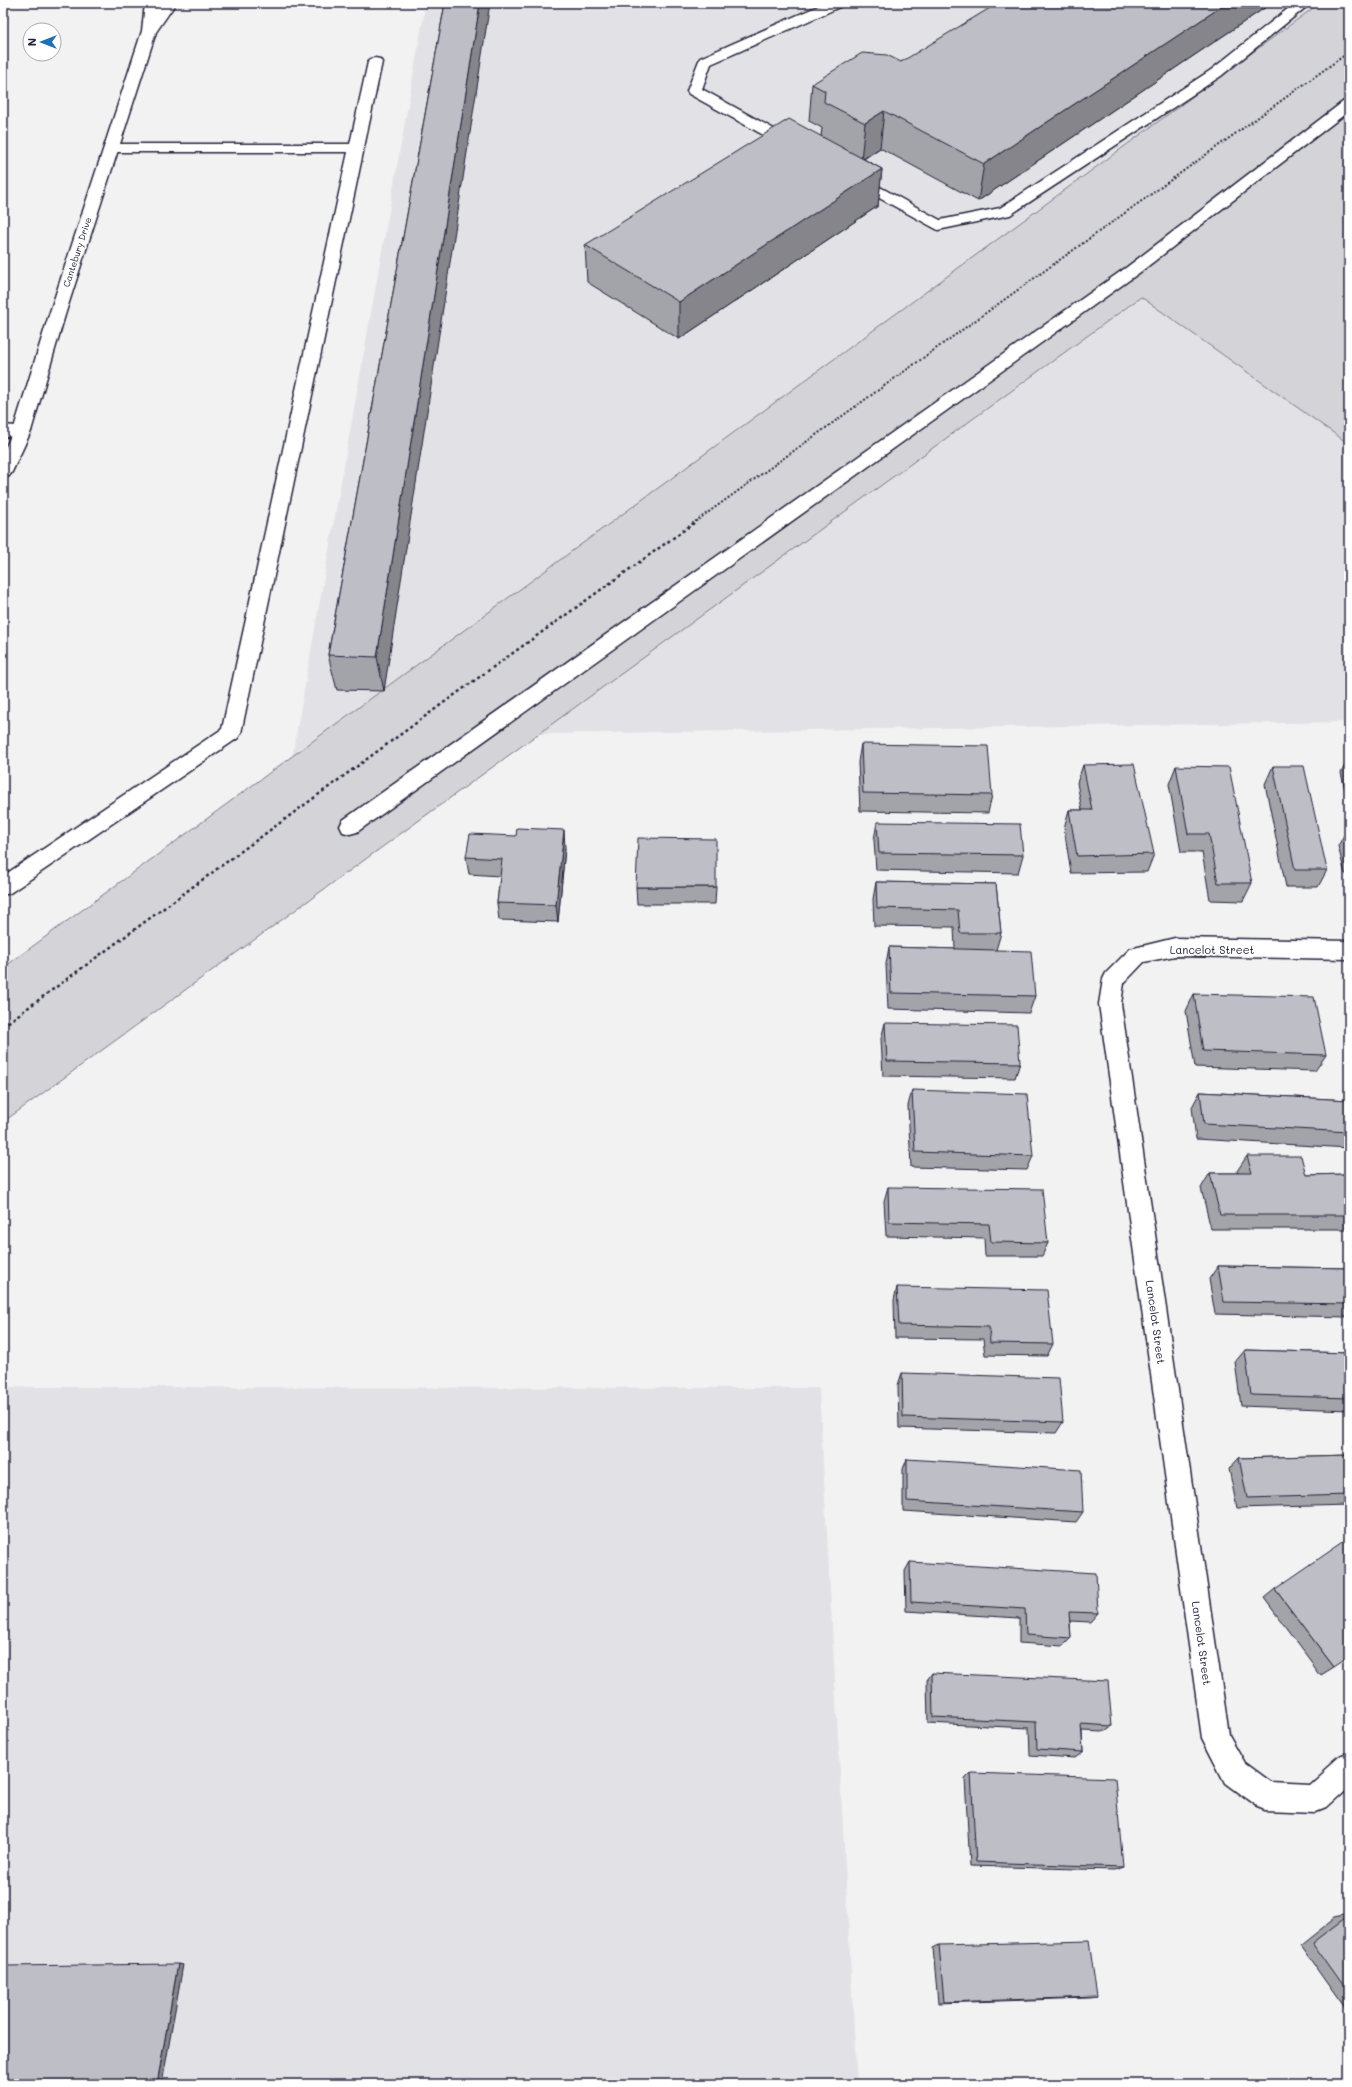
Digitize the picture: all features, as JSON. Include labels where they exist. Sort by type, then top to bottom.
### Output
[{"type":"street","name":"Cantebury Drive","points":[[3,472],[22,432],[57,315],[149,31],[152,3]]},
{"type":"street","name":"Cantebury Drive","points":[[149,31],[169,3]]},
{"type":"street","points":[[806,152],[694,91],[705,60],[837,3]]},
{"type":"street","points":[[840,171],[938,225],[1005,212],[1216,73],[1304,3]]},
{"type":"street","points":[[3,887],[231,733],[375,62]]},
{"type":"street","points":[[350,826],[1133,270],[1349,104]]},
{"type":"street","points":[[112,148],[357,148]]},
{"type":"street","points":[[3,431],[22,432]]},
{"type":"street","name":"Lancelot Street","points":[[1349,950],[1175,947],[1138,954],[1114,978],[1110,1004],[1216,1738],[1235,1773],[1266,1796],[1315,1798],[1349,1768]]},
{"type":"path","points":[[3,1026],[442,704],[1349,52]]},
{"type":"shaded area","points":[[426,3],[1320,3],[292,758]]},
{"type":"shaded area","points":[[1320,3],[1349,3],[1349,444],[1141,297],[3,1122],[3,968]]},
{"type":"shaded area","points":[[1141,297],[1349,444],[1349,722],[538,734]]},
{"type":"shaded area","points":[[3,1387],[819,1388],[857,2084],[3,2084]]},
{"type":"building","points":[[445,3],[480,3],[377,657],[328,655]]},
{"type":"building","points":[[998,3],[1227,3],[984,164],[884,111],[865,123],[824,102],[825,91],[812,84],[862,53],[887,55],[901,62]]},
{"type":"building","points":[[789,119],[882,169],[679,302],[585,245]]},
{"type":"building","points":[[861,744],[988,746],[992,795],[863,793]]},
{"type":"building","points":[[1134,764],[1154,854],[1077,856],[1069,810],[1092,810],[1083,765]]},
{"type":"building","points":[[1176,766],[1229,767],[1252,883],[1218,883],[1209,834],[1188,834]]},
{"type":"building","points":[[1273,766],[1304,766],[1327,870],[1295,870]]},
{"type":"building","points":[[877,822],[1020,824],[1023,855],[879,853]]},
{"type":"building","points":[[517,828],[564,830],[556,905],[497,903],[502,859],[466,857],[470,834],[516,836]]},
{"type":"building","points":[[638,838],[716,839],[716,887],[636,887]]},
{"type":"building","points":[[876,882],[996,884],[1001,933],[960,933],[958,910],[877,908]]},
{"type":"building","points":[[889,947],[1031,951],[1035,996],[891,993]]},
{"type":"building","points":[[1194,994],[1314,997],[1326,1055],[1203,1051]]},
{"type":"building","points":[[885,1023],[1017,1025],[1020,1063],[887,1061]]},
{"type":"building","points":[[912,1090],[1027,1094],[1033,1156],[915,1152]]},
{"type":"building","points":[[1200,1092],[1349,1100],[1349,1132],[1204,1124]]},
{"type":"building","points":[[1247,1156],[1301,1156],[1306,1175],[1349,1174],[1349,1215],[1220,1215],[1210,1173],[1252,1173]]},
{"type":"building","points":[[888,1187],[1042,1189],[1048,1243],[991,1242],[989,1224],[889,1222]]},
{"type":"building","points":[[1218,1266],[1349,1268],[1349,1304],[1224,1302]]},
{"type":"building","points":[[897,1287],[1047,1290],[1053,1344],[990,1343],[989,1327],[899,1325]]},
{"type":"building","points":[[1245,1350],[1349,1353],[1349,1398],[1251,1395]]},
{"type":"building","points":[[902,1373],[1059,1378],[1063,1422],[903,1417]]},
{"type":"building","points":[[1349,1455],[1349,1495],[1247,1498],[1239,1458]]},
{"type":"building","points":[[907,1459],[1081,1470],[1083,1512],[907,1501]]},
{"type":"building","points":[[1349,1538],[1349,1657],[1334,1667],[1275,1589]]},
{"type":"building","points":[[910,1562],[1096,1573],[1098,1613],[1069,1612],[1071,1638],[1026,1635],[1025,1609],[911,1602]]},
{"type":"building","points":[[932,1673],[1108,1681],[1112,1726],[1081,1724],[1083,1752],[1037,1749],[1036,1722],[933,1717]]},
{"type":"building","points":[[971,1773],[1115,1778],[1123,1867],[976,1862]]},
{"type":"building","points":[[1349,1915],[1349,1993],[1313,1942]]},
{"type":"building","points":[[1089,1941],[1097,1997],[944,2002],[939,1945]]},
{"type":"building","points":[[178,1964],[157,2084],[3,2084],[3,1966]]}]
